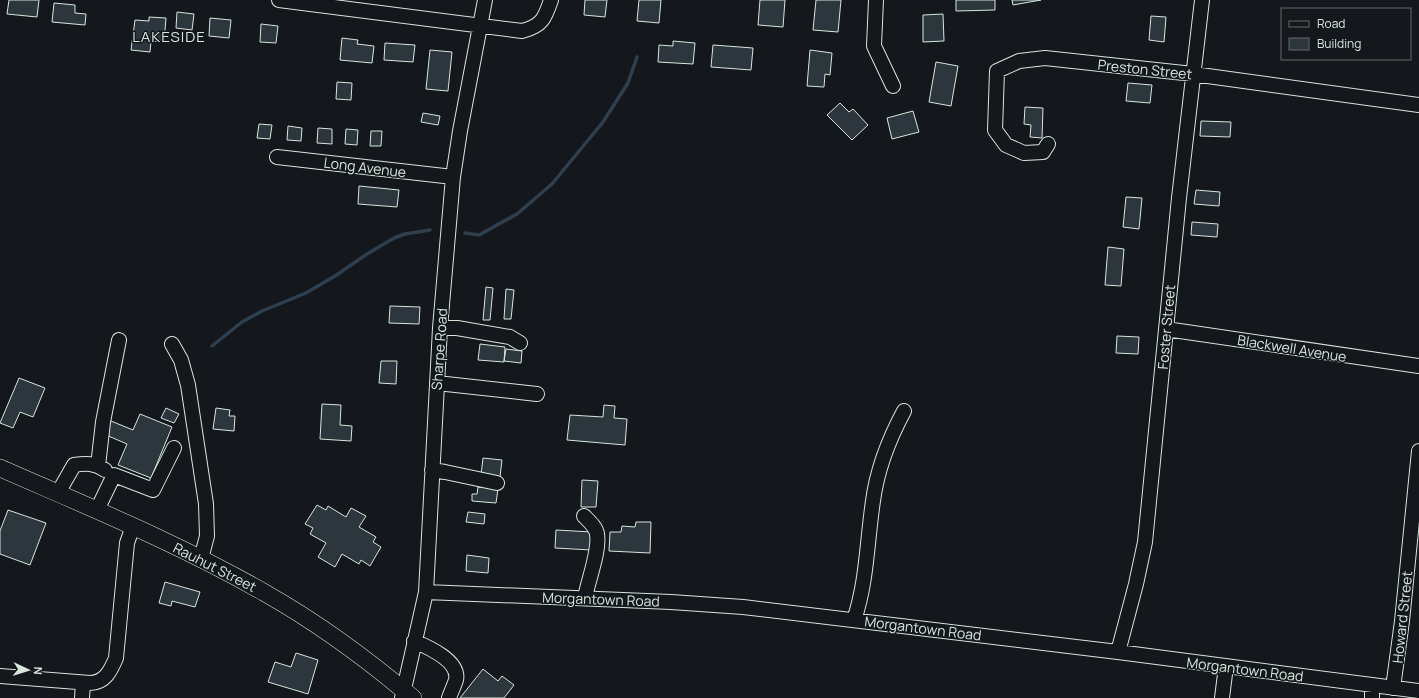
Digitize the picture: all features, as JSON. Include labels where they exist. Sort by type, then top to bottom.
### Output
[{"type":"main road","name":"Rauhut Street","points":[[0,468],[133,526],[201,559],[265,593],[293,609],[379,669],[406,695]]},
{"type":"street","points":[[283,0],[522,31],[532,29],[543,19],[551,0]]},
{"type":"street","name":"Sharpe Road","points":[[406,695],[414,641],[426,592],[440,328],[453,177],[485,0]]},
{"type":"street","points":[[876,0],[874,46],[893,86]]},
{"type":"street","name":"Foster Street","points":[[1118,652],[1146,542],[1179,198],[1202,0]]},
{"type":"street","name":"Preston Street","points":[[1048,144],[1043,152],[1024,153],[1006,145],[995,130],[997,71],[1019,61],[1045,58],[1193,74],[1419,105]]},
{"type":"street","name":"Long Avenue","points":[[277,157],[453,177]]},
{"type":"street","points":[[440,328],[457,328],[510,337],[520,343]]},
{"type":"street","name":"Blackwell Avenue","points":[[1166,329],[1419,366]]},
{"type":"street","points":[[98,466],[102,422],[119,340]]},
{"type":"street","points":[[172,344],[181,360],[188,385],[206,504],[207,536],[201,559]]},
{"type":"street","points":[[437,383],[537,394]]},
{"type":"street","points":[[854,620],[861,600],[877,479],[892,433],[904,411]]},
{"type":"street","points":[[58,493],[74,465],[85,463],[98,466],[114,475],[154,490],[174,448]]},
{"type":"street","name":"Howard Street","points":[[1393,688],[1402,621],[1419,451]]},
{"type":"street","points":[[432,470],[497,483]]},
{"type":"street","points":[[97,510],[114,475]]},
{"type":"street","points":[[584,516],[594,526],[597,534],[596,556],[587,584],[585,598]]},
{"type":"street","points":[[0,676],[83,683],[95,683],[106,678],[116,658],[127,543],[133,526]]},
{"type":"street","name":"Morgantown Road","points":[[426,592],[671,602],[742,607],[1226,666],[1372,692],[1393,688],[1414,693]]},
{"type":"street","points":[[414,641],[437,652],[454,668],[456,679],[449,698]]},
{"type":"street","points":[[1222,698],[1226,666]]},
{"type":"street","points":[[82,698],[83,683]]},
{"type":"building","points":[[9,0],[39,0],[37,17],[7,14]]},
{"type":"building","points":[[585,0],[607,0],[605,17],[584,15]]},
{"type":"building","points":[[639,0],[661,0],[659,23],[637,21]]},
{"type":"building","points":[[760,0],[785,0],[783,27],[758,25]]},
{"type":"building","points":[[816,0],[841,0],[838,32],[813,30]]},
{"type":"building","points":[[956,0],[995,0],[995,10],[956,11]]},
{"type":"building","points":[[1012,0],[1041,0],[1013,5]]},
{"type":"building","points":[[54,3],[75,5],[75,13],[86,14],[85,25],[52,22]]},
{"type":"building","points":[[177,12],[194,14],[192,30],[176,28]]},
{"type":"building","points":[[943,14],[944,41],[923,42],[923,15]]},
{"type":"building","points":[[1151,16],[1166,17],[1164,42],[1149,40]]},
{"type":"building","points":[[149,17],[166,18],[164,42],[151,41],[150,52],[131,50],[135,20],[149,21]]},
{"type":"building","points":[[210,18],[231,20],[229,38],[209,36]]},
{"type":"building","points":[[261,24],[278,26],[276,43],[260,42]]},
{"type":"building","points":[[342,38],[358,40],[357,44],[374,46],[372,63],[340,60]]},
{"type":"building","points":[[673,41],[695,43],[693,64],[658,62],[659,45],[673,46]]},
{"type":"building","points":[[385,43],[415,45],[413,62],[384,60]]},
{"type":"building","points":[[713,45],[753,48],[751,70],[711,67]]},
{"type":"building","points":[[430,50],[452,52],[448,91],[426,89]]},
{"type":"building","points":[[810,50],[832,53],[830,75],[825,74],[824,87],[807,86]]},
{"type":"building","points":[[936,62],[958,66],[951,106],[929,102]]},
{"type":"building","points":[[337,82],[352,83],[351,100],[336,99]]},
{"type":"building","points":[[1128,83],[1152,85],[1150,103],[1126,101]]},
{"type":"building","points":[[840,103],[849,112],[853,109],[868,125],[852,140],[827,115]]},
{"type":"building","points":[[1025,107],[1043,108],[1042,138],[1030,137],[1031,125],[1024,124]]},
{"type":"building","points":[[913,111],[919,132],[892,139],[887,118]]},
{"type":"building","points":[[423,113],[440,116],[438,125],[421,122]]},
{"type":"building","points":[[1201,121],[1231,122],[1230,137],[1200,136]]},
{"type":"building","points":[[259,124],[272,125],[270,139],[257,138]]},
{"type":"building","points":[[288,126],[302,128],[301,141],[287,140]]},
{"type":"building","points":[[318,128],[332,129],[332,144],[317,143]]},
{"type":"building","points":[[346,129],[358,130],[357,145],[345,144]]},
{"type":"building","points":[[371,131],[382,131],[381,146],[370,146]]},
{"type":"building","points":[[359,186],[399,190],[397,207],[358,204]]},
{"type":"building","points":[[1196,190],[1220,192],[1219,206],[1194,204]]},
{"type":"building","points":[[1126,197],[1142,198],[1139,229],[1123,227]]},
{"type":"building","points":[[1192,222],[1218,224],[1217,237],[1191,235]]},
{"type":"building","points":[[1108,247],[1124,249],[1121,286],[1105,285]]},
{"type":"building","points":[[486,287],[493,288],[490,320],[483,320]]},
{"type":"building","points":[[506,289],[514,290],[511,319],[504,319]]},
{"type":"building","points":[[390,306],[420,307],[419,324],[389,323]]},
{"type":"building","points":[[1117,336],[1139,337],[1138,354],[1116,353]]},
{"type":"building","points":[[480,344],[505,347],[504,362],[478,360]]},
{"type":"building","points":[[506,349],[522,351],[521,363],[504,361]]},
{"type":"building","points":[[381,361],[397,361],[396,384],[379,383]]},
{"type":"building","points":[[19,378],[45,388],[33,417],[20,412],[13,428],[0,423]]},
{"type":"building","points":[[322,404],[341,405],[340,425],[352,426],[351,441],[320,439]]},
{"type":"building","points":[[604,405],[615,406],[614,418],[627,419],[625,445],[567,440],[570,415],[603,417]]},
{"type":"building","points":[[166,408],[179,414],[174,423],[161,418]]},
{"type":"building","points":[[216,408],[230,410],[229,416],[235,416],[234,431],[213,429]]},
{"type":"building","points":[[140,414],[172,427],[151,478],[118,465],[127,444],[106,435],[111,421],[133,430]]},
{"type":"building","points":[[483,458],[502,460],[500,477],[481,475]]},
{"type":"building","points":[[582,480],[598,481],[596,507],[581,507]]},
{"type":"building","points":[[478,487],[498,489],[496,503],[472,501],[472,494],[477,494]]},
{"type":"building","points":[[317,505],[326,510],[328,506],[346,517],[351,508],[366,516],[359,527],[376,537],[373,542],[381,547],[370,566],[361,560],[359,564],[342,554],[335,567],[318,557],[326,543],[310,534],[313,528],[305,524]]},
{"type":"building","points":[[8,510],[46,523],[30,565],[0,554],[0,531]]},
{"type":"building","points":[[468,512],[485,514],[484,524],[466,522]]},
{"type":"building","points":[[636,522],[651,522],[650,553],[609,551],[610,532],[621,532],[622,526],[635,527]]},
{"type":"building","points":[[556,530],[592,532],[591,550],[555,548]]},
{"type":"building","points":[[467,555],[489,558],[488,573],[466,571]]},
{"type":"building","points":[[165,582],[200,592],[195,607],[172,601],[171,606],[159,603]]},
{"type":"building","points":[[296,653],[318,660],[308,694],[268,682],[275,662],[291,667]]},
{"type":"building","points":[[483,669],[498,681],[502,676],[514,685],[504,698],[460,698]]},
{"type":"waterway","points":[[465,233],[479,235],[517,214],[552,184],[603,122],[628,83],[637,57]]},
{"type":"waterway","points":[[212,346],[242,322],[262,311],[306,293],[394,238],[405,234],[430,230]]},
{"type":"district","name":"LAKESIDE","points":[[169,36]]}]
